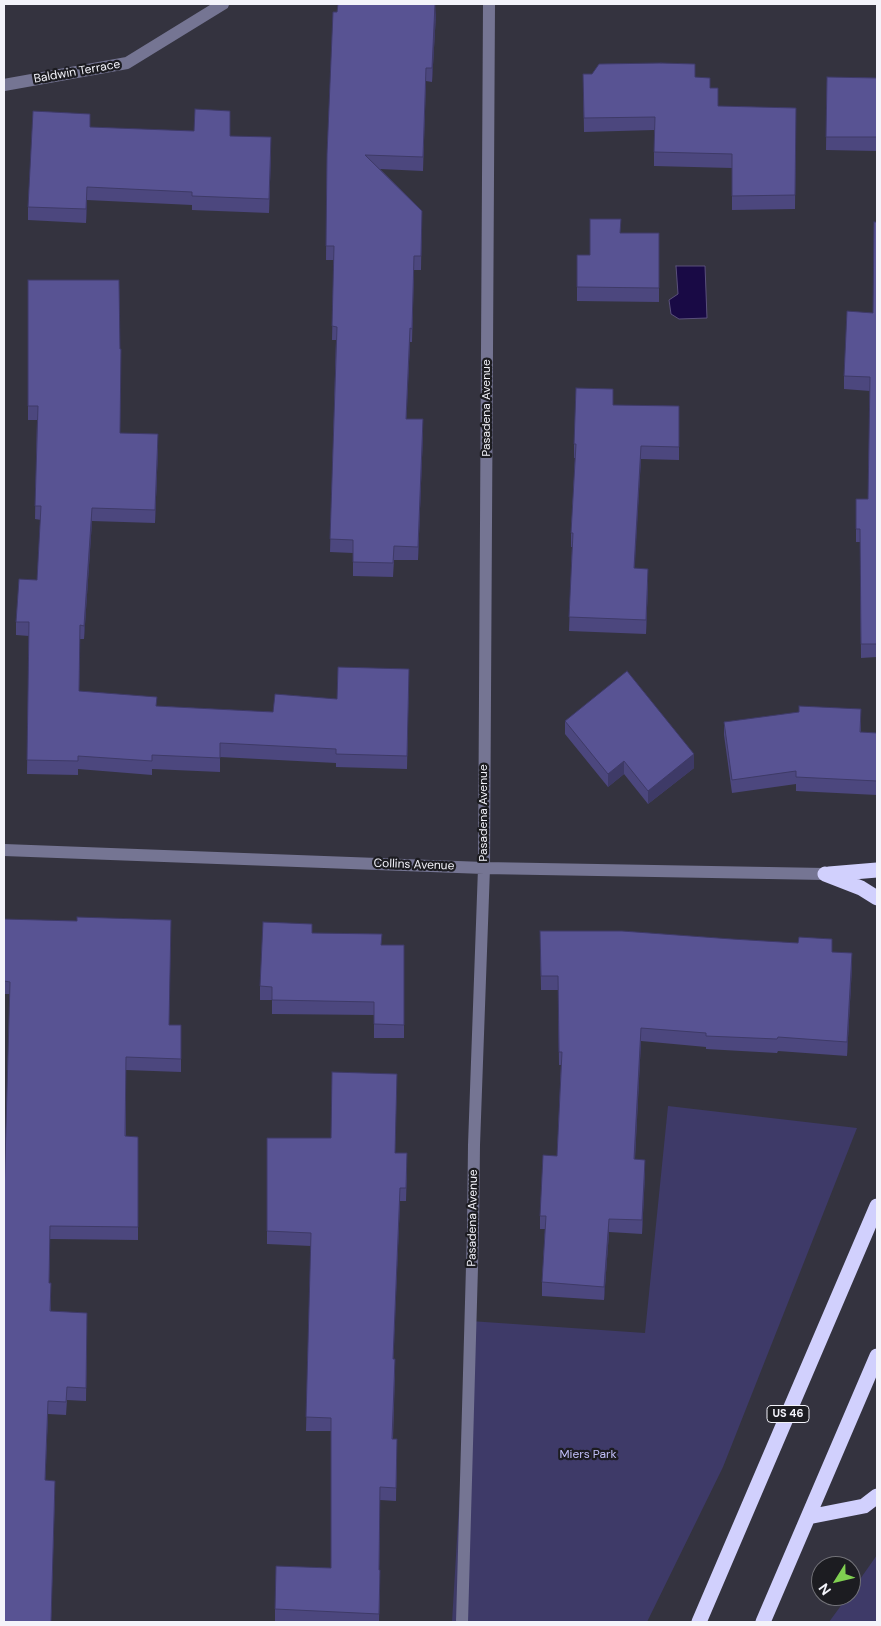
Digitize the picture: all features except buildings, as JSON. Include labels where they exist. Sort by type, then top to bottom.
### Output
[{"type":"highway","points":[[825,874],[877,870]]},
{"type":"highway","points":[[825,874],[861,888],[877,898]]},
{"type":"highway","name":"US 46","points":[[699,1622],[877,1206]]},
{"type":"highway","points":[[762,1622],[877,1356]]},
{"type":"highway","points":[[808,1517],[864,1506],[877,1496]]},
{"type":"street","name":"Baldwin Terrace","points":[[4,85],[127,63],[223,4]]},
{"type":"street","name":"Pasadena Avenue","points":[[462,1622],[474,1145],[484,868],[489,4]]},
{"type":"street","name":"Collins Avenue","points":[[4,850],[484,868],[825,874]]},
{"type":"green space","name":"Miers Park","points":[[668,1106],[857,1128],[723,1467],[647,1622],[452,1622],[470,1321],[645,1333]]},
{"type":"green space","points":[[877,1555],[877,1622],[829,1622],[841,1606],[861,1606],[861,1578]]},
{"type":"shaded area","points":[[676,266],[705,266],[707,318],[679,319],[671,314],[669,300],[678,294]]}]
